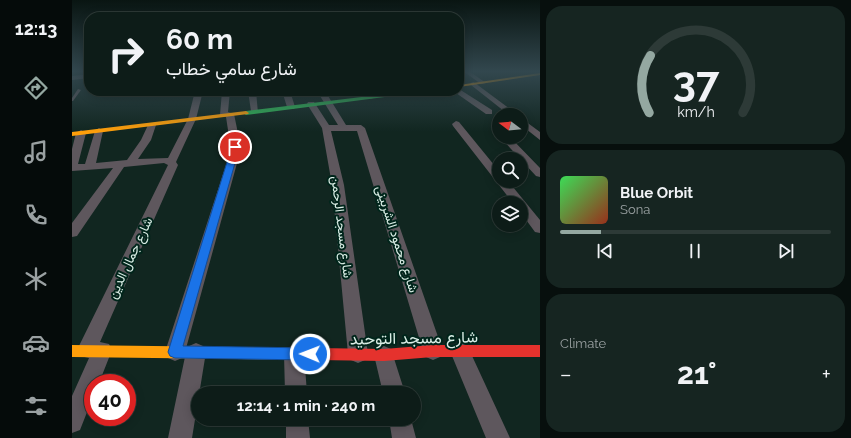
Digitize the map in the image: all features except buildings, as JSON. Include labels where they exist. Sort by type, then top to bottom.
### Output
[{"type":"street","points":[[483,91],[505,108]]},
{"type":"street","points":[[464,95],[488,112]]},
{"type":"street","name":"شارع جمال الدين","points":[[72,422],[94,350],[172,163],[192,119],[198,96]]},
{"type":"street","points":[[175,352],[234,156],[234,143],[227,114],[226,96]]},
{"type":"street","points":[[253,96],[255,111]]},
{"type":"street","points":[[288,96],[291,107]]},
{"type":"street","points":[[325,96],[343,127],[326,128]]},
{"type":"street","points":[[172,163],[165,160],[72,168],[76,134],[291,107],[360,96]]},
{"type":"street","name":"شارع مسجد الرحمن","points":[[312,104],[326,128],[338,185],[358,354]]},
{"type":"street","points":[[456,124],[492,165]]},
{"type":"street","points":[[72,233],[126,163],[146,140],[152,125]]},
{"type":"street","points":[[528,126],[540,137]]},
{"type":"street","name":"شارع محمود الشربينى","points":[[343,127],[360,127],[433,351]]},
{"type":"street","points":[[528,129],[532,129]]},
{"type":"street","points":[[90,166],[99,131]]},
{"type":"street","points":[[512,144],[537,171]]},
{"type":"street","points":[[507,188],[514,196]]},
{"type":"street","points":[[528,214],[540,229]]},
{"type":"street","name":"شارع مسجد التوحيد","points":[[72,350],[384,355],[433,351],[540,351]]},
{"type":"street","points":[[460,351],[498,438]]},
{"type":"street","points":[[180,438],[196,352]]},
{"type":"street","points":[[294,354],[296,386]]},
{"type":"street","points":[[384,355],[392,386]]},
{"type":"street","points":[[297,426],[298,438]]},
{"type":"street","points":[[401,426],[404,438]]},
{"type":"traffic: fast","points":[[246,113],[383,96]]},
{"type":"traffic: slow","points":[[72,134],[246,113]]},
{"type":"traffic: slow","points":[[72,351],[316,354]]},
{"type":"traffic: jam","points":[[316,354],[384,355],[433,351],[540,351]]},
{"type":"route","points":[[235,147],[234,156],[175,352],[310,354]]}]
